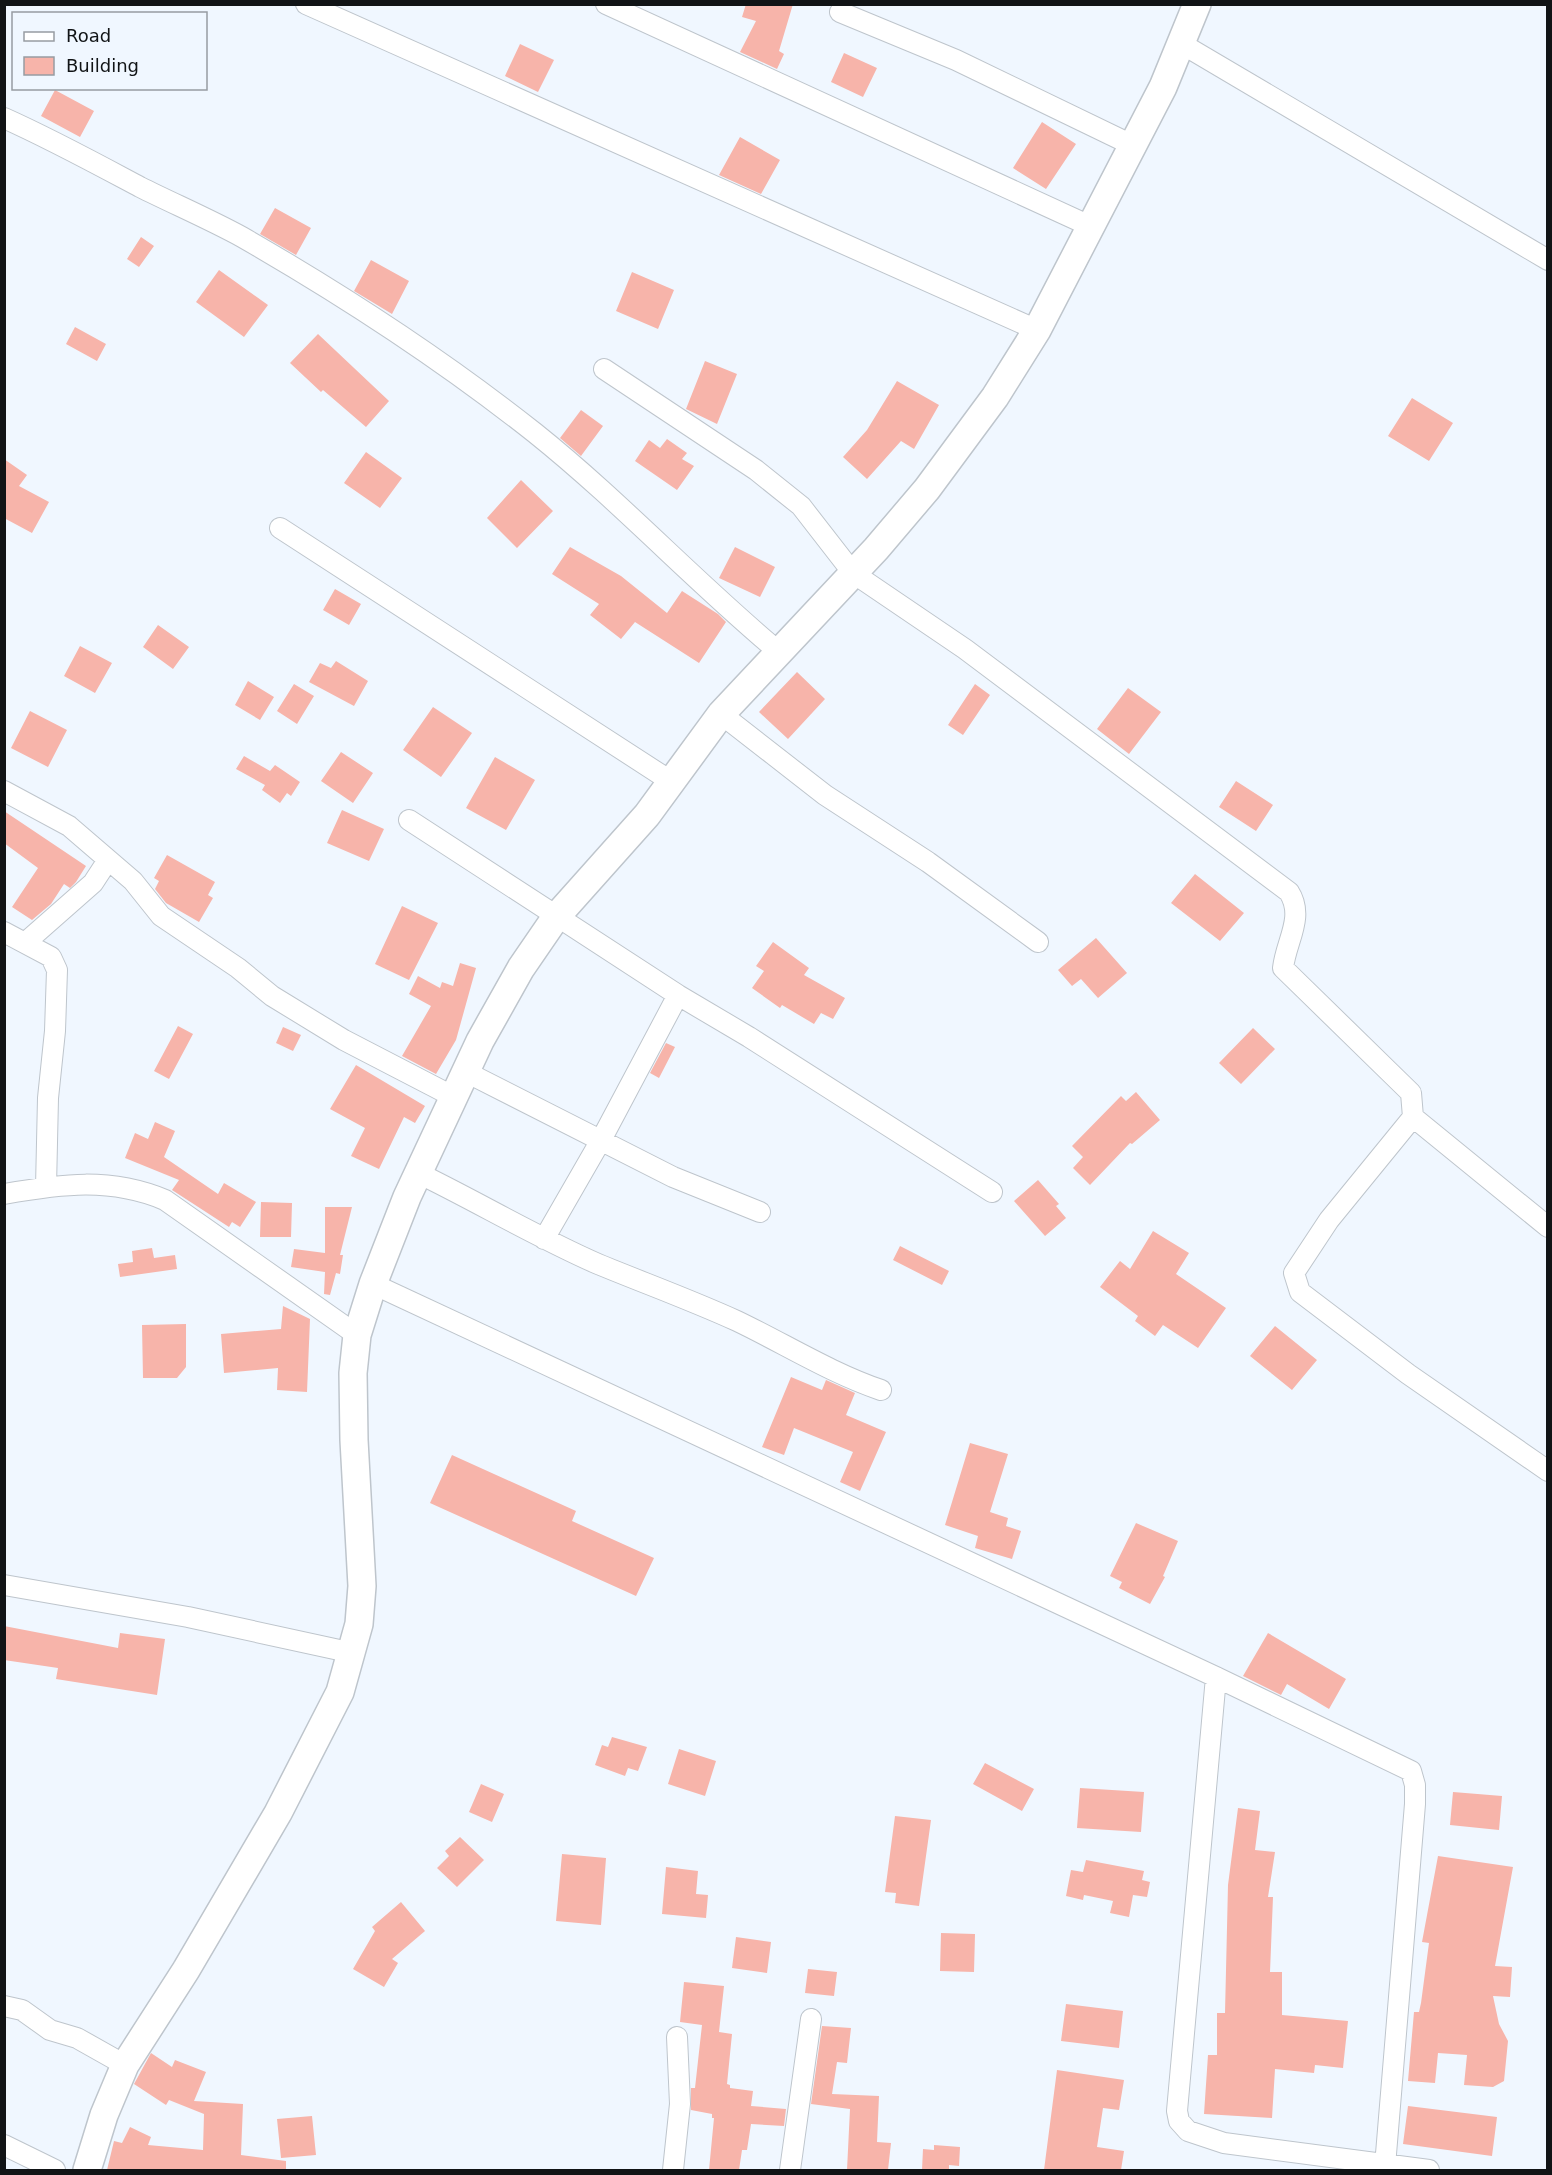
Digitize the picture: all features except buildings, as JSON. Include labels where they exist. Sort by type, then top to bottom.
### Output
[{"type":"street","points":[[306,4],[1037,330]]},
{"type":"street","points":[[606,4],[1090,226]]},
{"type":"street","points":[[87,2170],[104,2115],[125,2065],[186,1970],[283,1805],[340,1692],[359,1624],[362,1586],[354,1440],[353,1373],[357,1335],[373,1284],[418,1173],[506,992],[556,917],[647,815],[721,714],[853,573],[920,497],[965,440],[1037,330],[1182,44],[1197,4]]},
{"type":"street","points":[[840,12],[956,60],[1132,145]]},
{"type":"street","points":[[1182,44],[1548,260]]},
{"type":"street","points":[[4,118],[65,145],[140,187],[241,237],[434,360],[534,432],[591,481],[735,615],[779,652]]},
{"type":"street","points":[[604,369],[698,434],[756,470],[801,506],[853,573],[965,649],[1289,892],[1297,904],[1295,923],[1283,968],[1411,1093],[1413,1117],[1329,1220],[1294,1274],[1300,1292],[1408,1374],[1548,1471]]},
{"type":"street","points":[[280,528],[672,782]]},
{"type":"street","points":[[721,714],[825,795],[928,862],[1038,942]]},
{"type":"street","points":[[4,791],[69,826],[133,881],[161,916],[237,968],[272,996],[344,1040],[454,1097]]},
{"type":"street","points":[[409,820],[678,996],[749,1037],[992,1192]]},
{"type":"street","points":[[26,942],[93,882],[108,860]]},
{"type":"street","points":[[4,932],[51,957],[57,970],[58,984],[48,1098],[46,1187]]},
{"type":"street","points":[[544,1239],[601,1140],[678,996]]},
{"type":"street","points":[[466,1072],[673,1177],[760,1212]]},
{"type":"street","points":[[1413,1117],[1548,1227]]},
{"type":"street","points":[[418,1173],[486,1206],[544,1239],[599,1264],[689,1299],[798,1350],[859,1383],[881,1390]]},
{"type":"street","points":[[4,1194],[46,1187],[118,1185],[165,1200],[357,1335]]},
{"type":"street","points":[[373,1284],[1216,1677],[1411,1771],[1415,1785],[1415,1804],[1385,2166]]},
{"type":"street","points":[[4,1585],[188,1617],[352,1653]]},
{"type":"street","points":[[1216,1677],[1177,2111],[1179,2121],[1188,2131],[1224,2143],[1429,2170]]},
{"type":"street","points":[[4,2006],[22,2010],[50,2030],[76,2038],[125,2065]]},
{"type":"street","points":[[790,2170],[811,2019]]},
{"type":"street","points":[[673,2170],[680,2104],[676,2037]]},
{"type":"street","points":[[4,2145],[55,2170]]}]
